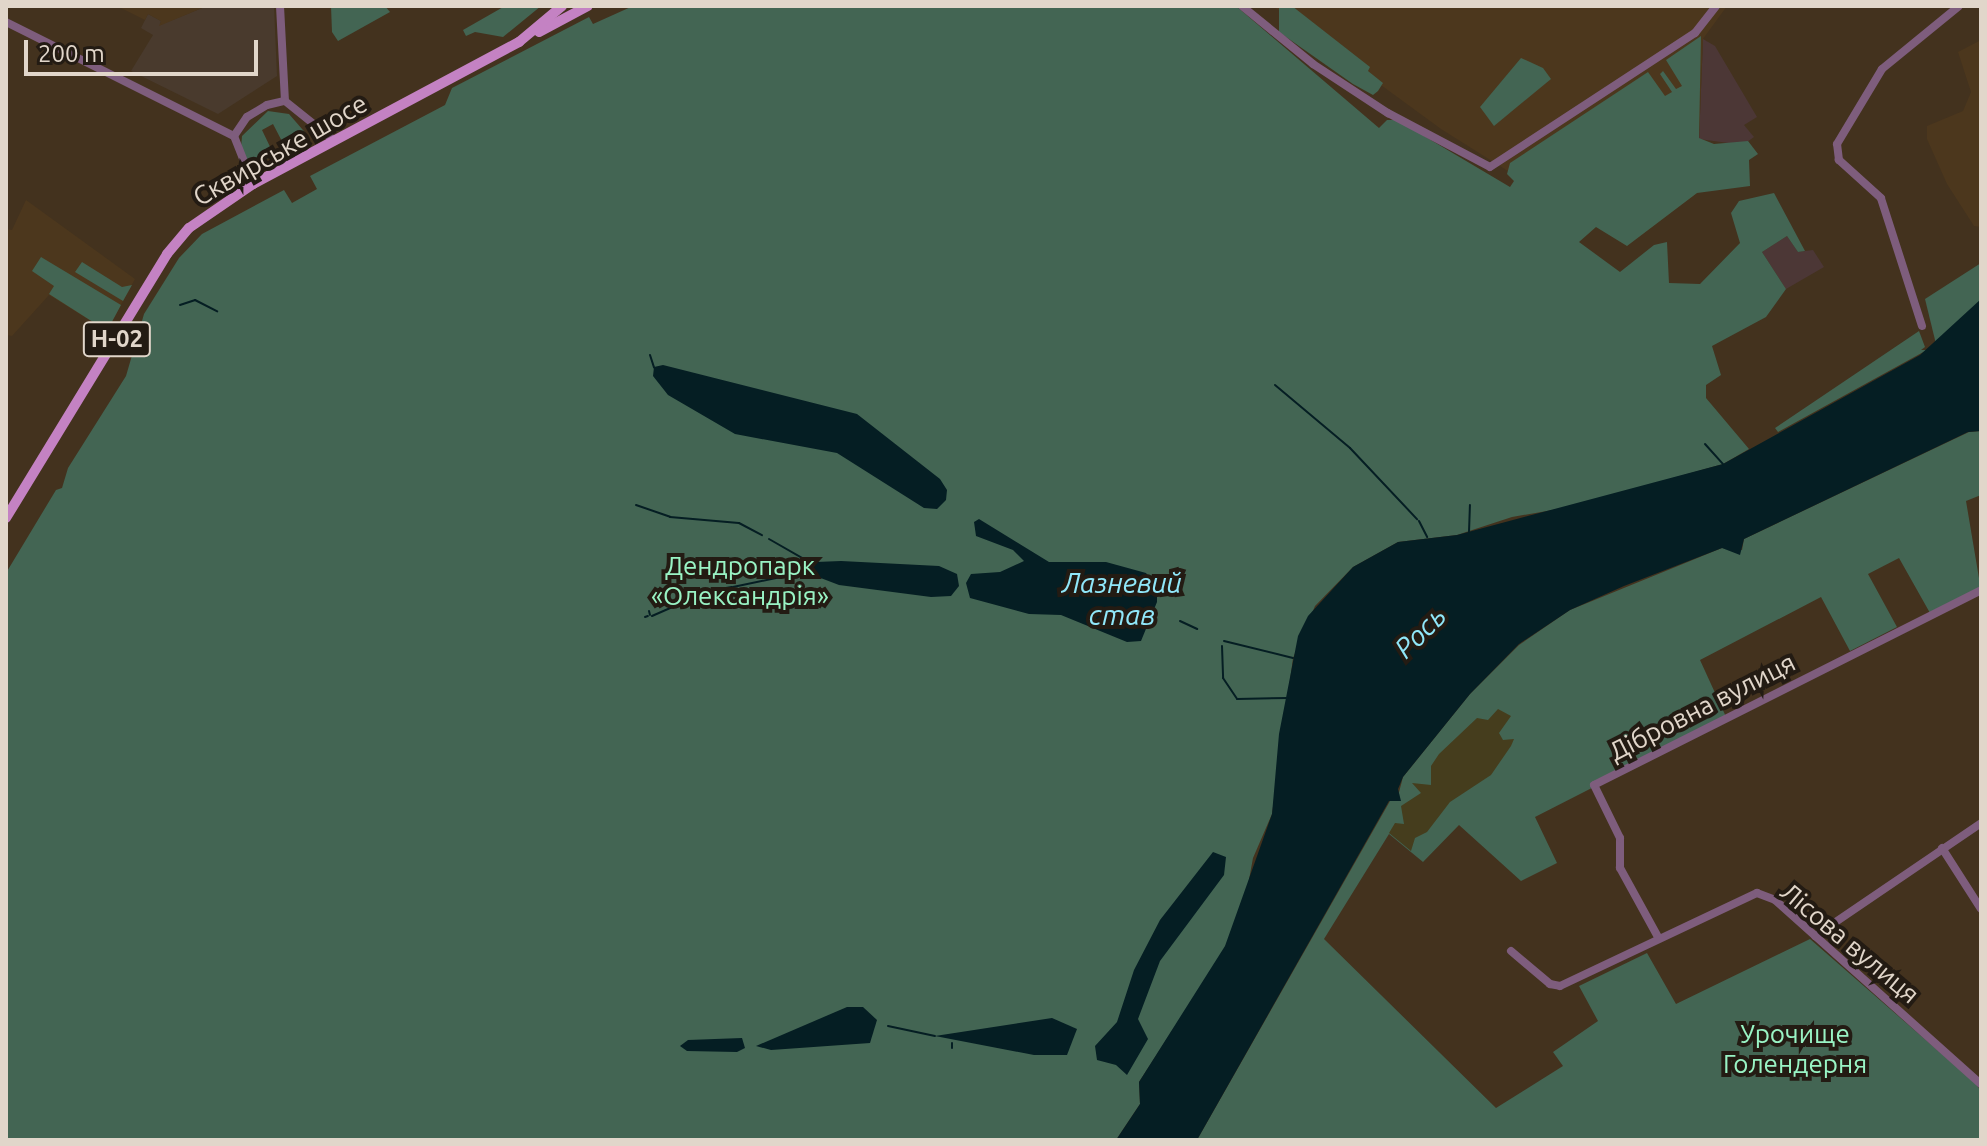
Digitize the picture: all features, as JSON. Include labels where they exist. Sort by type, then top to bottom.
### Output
[{"type":"main road","name":"Сквирське шосе","points":[[6,518],[167,254],[189,228],[253,184],[519,42],[562,6]]},
{"type":"main road","points":[[519,42],[588,6]]},
{"type":"street","points":[[280,6],[285,101],[335,141]]},
{"type":"street","points":[[1242,6],[1313,64],[1388,113],[1490,167],[1695,33],[1716,6]]},
{"type":"street","points":[[1922,326],[1881,198],[1839,160],[1837,144],[1882,69],[1959,6]]},
{"type":"street","points":[[6,22],[234,136],[253,184]]},
{"type":"street","points":[[234,136],[247,117],[285,101]]},
{"type":"street","name":"Дібровна вулиця","points":[[1658,937],[1620,868],[1620,838],[1594,785],[1981,590]]},
{"type":"street","points":[[1815,936],[1981,823]]},
{"type":"street","points":[[1942,848],[1981,909]]},
{"type":"street","name":"Лісова вулиця","points":[[1511,951],[1550,984],[1560,986],[1658,937],[1757,893],[1775,900],[1981,1084]]},
{"type":"shaded area","points":[[117,6],[207,6],[159,26],[161,21],[148,14],[145,20]]},
{"type":"shaded area","points":[[207,6],[274,6],[277,76],[218,114],[131,71],[153,35],[141,28],[148,14],[161,21],[160,25]]},
{"type":"shaded area","points":[[1273,6],[1727,6],[1703,39],[1697,193],[1627,246],[1441,129]]},
{"type":"shaded area","points":[[1703,39],[1715,46],[1757,117],[1744,125],[1754,137],[1743,145],[1699,139]]},
{"type":"shaded area","points":[[1981,40],[1981,227],[1974,226],[1947,184],[1927,139],[1927,126],[1963,111],[1971,92],[1958,52]]},
{"type":"shaded area","points":[[26,200],[135,279],[107,331],[49,295],[12,336],[6,335],[6,229],[12,230]]},
{"type":"shaded area","points":[[1787,236],[1798,252],[1813,250],[1824,267],[1786,289],[1762,252]]},
{"type":"green space","points":[[331,6],[385,6],[390,12],[338,41],[332,32]]},
{"type":"green space","points":[[505,6],[541,6],[503,37],[475,32],[466,36],[463,30]]},
{"type":"green space","name":"Дендропарк «Олександрія»","points":[[633,6],[1236,6],[1379,128],[1387,120],[1397,120],[1510,187],[1514,181],[1507,174],[1510,163],[1648,72],[1665,96],[1672,92],[1660,74],[1663,71],[1676,89],[1682,86],[1666,60],[1701,36],[1699,138],[1714,144],[1748,141],[1758,154],[1749,160],[1750,186],[1697,193],[1627,246],[1596,227],[1579,242],[1620,272],[1654,245],[1667,242],[1669,283],[1700,284],[1740,243],[1731,213],[1739,201],[1774,193],[1805,251],[1798,252],[1787,236],[1762,252],[1786,289],[1766,317],[1712,346],[1721,375],[1706,385],[1706,398],[1749,449],[1723,464],[1570,507],[1512,517],[1457,535],[1398,542],[1353,567],[1315,606],[1293,658],[1272,814],[1253,858],[1246,896],[1223,952],[1139,1082],[1140,1104],[1116,1140],[6,1140],[6,573],[56,490],[62,488],[68,468],[126,376],[144,314],[179,258],[202,234],[284,190],[292,203],[317,189],[310,176],[445,105],[452,88],[589,17],[593,24]]},
{"type":"green space","points":[[1292,6],[1370,67],[1368,71],[1383,83],[1378,91],[1373,95],[1353,84],[1279,32],[1279,7]]},
{"type":"green space","points":[[1521,58],[1543,68],[1551,79],[1494,126],[1480,107]]},
{"type":"green space","points":[[268,111],[289,114],[309,137],[286,149],[273,124],[262,130],[274,155],[251,167],[241,148],[242,136]]},
{"type":"green space","points":[[41,257],[121,305],[107,331],[49,294],[54,286],[32,271]]},
{"type":"green space","points":[[82,262],[122,287],[132,285],[123,301],[75,272]]},
{"type":"green space","points":[[1981,263],[1981,312],[1936,344],[1925,299]]},
{"type":"green space","points":[[1919,331],[1925,347],[1921,350],[1927,350],[1778,432],[1775,428]]},
{"type":"green space","name":"Урочище Голендерня","points":[[1981,431],[1981,495],[1966,501],[1981,590],[1930,613],[1899,558],[1868,574],[1897,627],[1850,651],[1821,597],[1700,660],[1727,719],[1535,817],[1557,863],[1521,881],[1459,825],[1423,862],[1389,834],[1324,939],[1496,1108],[1563,1066],[1553,1052],[1598,1021],[1579,986],[1647,953],[1676,1004],[1810,939],[1975,1083],[1981,1091],[1981,1140],[1197,1140],[1390,801],[1398,796],[1403,777],[1470,694],[1519,645],[1570,610],[1722,548],[1742,550],[1744,539],[1969,432]]},
{"type":"sand","points":[[1498,709],[1511,716],[1499,733],[1503,740],[1514,739],[1511,746],[1491,775],[1450,802],[1427,832],[1415,838],[1411,851],[1389,833],[1395,823],[1404,824],[1401,806],[1421,793],[1412,783],[1431,785],[1431,766],[1439,754],[1477,718],[1488,720]]},
{"type":"water","name":"Рось","points":[[1981,299],[1981,431],[1968,432],[1744,539],[1740,555],[1722,548],[1624,586],[1570,610],[1519,644],[1470,694],[1403,777],[1398,789],[1401,801],[1389,801],[1197,1140],[1116,1140],[1140,1104],[1139,1082],[1225,946],[1272,814],[1279,734],[1298,636],[1308,616],[1353,567],[1398,542],[1457,535],[1723,464],[1920,355]]},
{"type":"water","points":[[663,365],[857,414],[940,479],[947,490],[946,500],[937,509],[924,508],[837,453],[735,434],[668,395],[653,376],[654,367]]},
{"type":"water","name":"Лазневий став","points":[[979,519],[1049,562],[1106,562],[1146,573],[1157,588],[1157,602],[1141,641],[1127,642],[1061,615],[1029,614],[970,598],[966,583],[971,574],[1000,572],[1024,561],[1013,550],[976,536],[974,522]]},
{"type":"water","points":[[816,562],[939,566],[957,574],[959,586],[951,596],[931,597],[839,585],[805,572]]},
{"type":"water","points":[[1213,852],[1226,857],[1224,875],[1160,961],[1138,1019],[1148,1039],[1127,1075],[1116,1065],[1097,1060],[1095,1046],[1117,1022],[1134,970],[1160,920]]},
{"type":"water","points":[[847,1007],[863,1007],[877,1020],[870,1043],[771,1050],[756,1046]]},
{"type":"water","points":[[1052,1018],[1077,1029],[1067,1055],[1034,1055],[935,1036]]},
{"type":"water","points":[[742,1038],[745,1048],[737,1052],[687,1051],[680,1046],[688,1040]]},
{"type":"waterway","points":[[180,305],[195,300],[217,311]]},
{"type":"waterway","points":[[650,355],[654,367]]},
{"type":"waterway","points":[[1275,385],[1350,448],[1417,519]]},
{"type":"waterway","points":[[1705,444],[1723,464]]},
{"type":"waterway","points":[[636,505],[670,517],[739,523],[762,535]]},
{"type":"waterway","points":[[1469,532],[1470,505]]},
{"type":"waterway","points":[[1419,521],[1427,537]]},
{"type":"waterway","points":[[769,539],[811,563]]},
{"type":"waterway","points":[[733,587],[805,572]]},
{"type":"waterway","points":[[652,616],[709,591],[732,587]]},
{"type":"waterway","points":[[649,611],[650,615]]},
{"type":"waterway","points":[[1180,621],[1197,629]]},
{"type":"waterway","points":[[1224,641],[1293,658]]},
{"type":"waterway","points":[[1222,646],[1223,678],[1237,699],[1288,698]]},
{"type":"waterway","points":[[888,1026],[935,1036]]},
{"type":"waterway","points":[[952,1043],[952,1048]]}]
